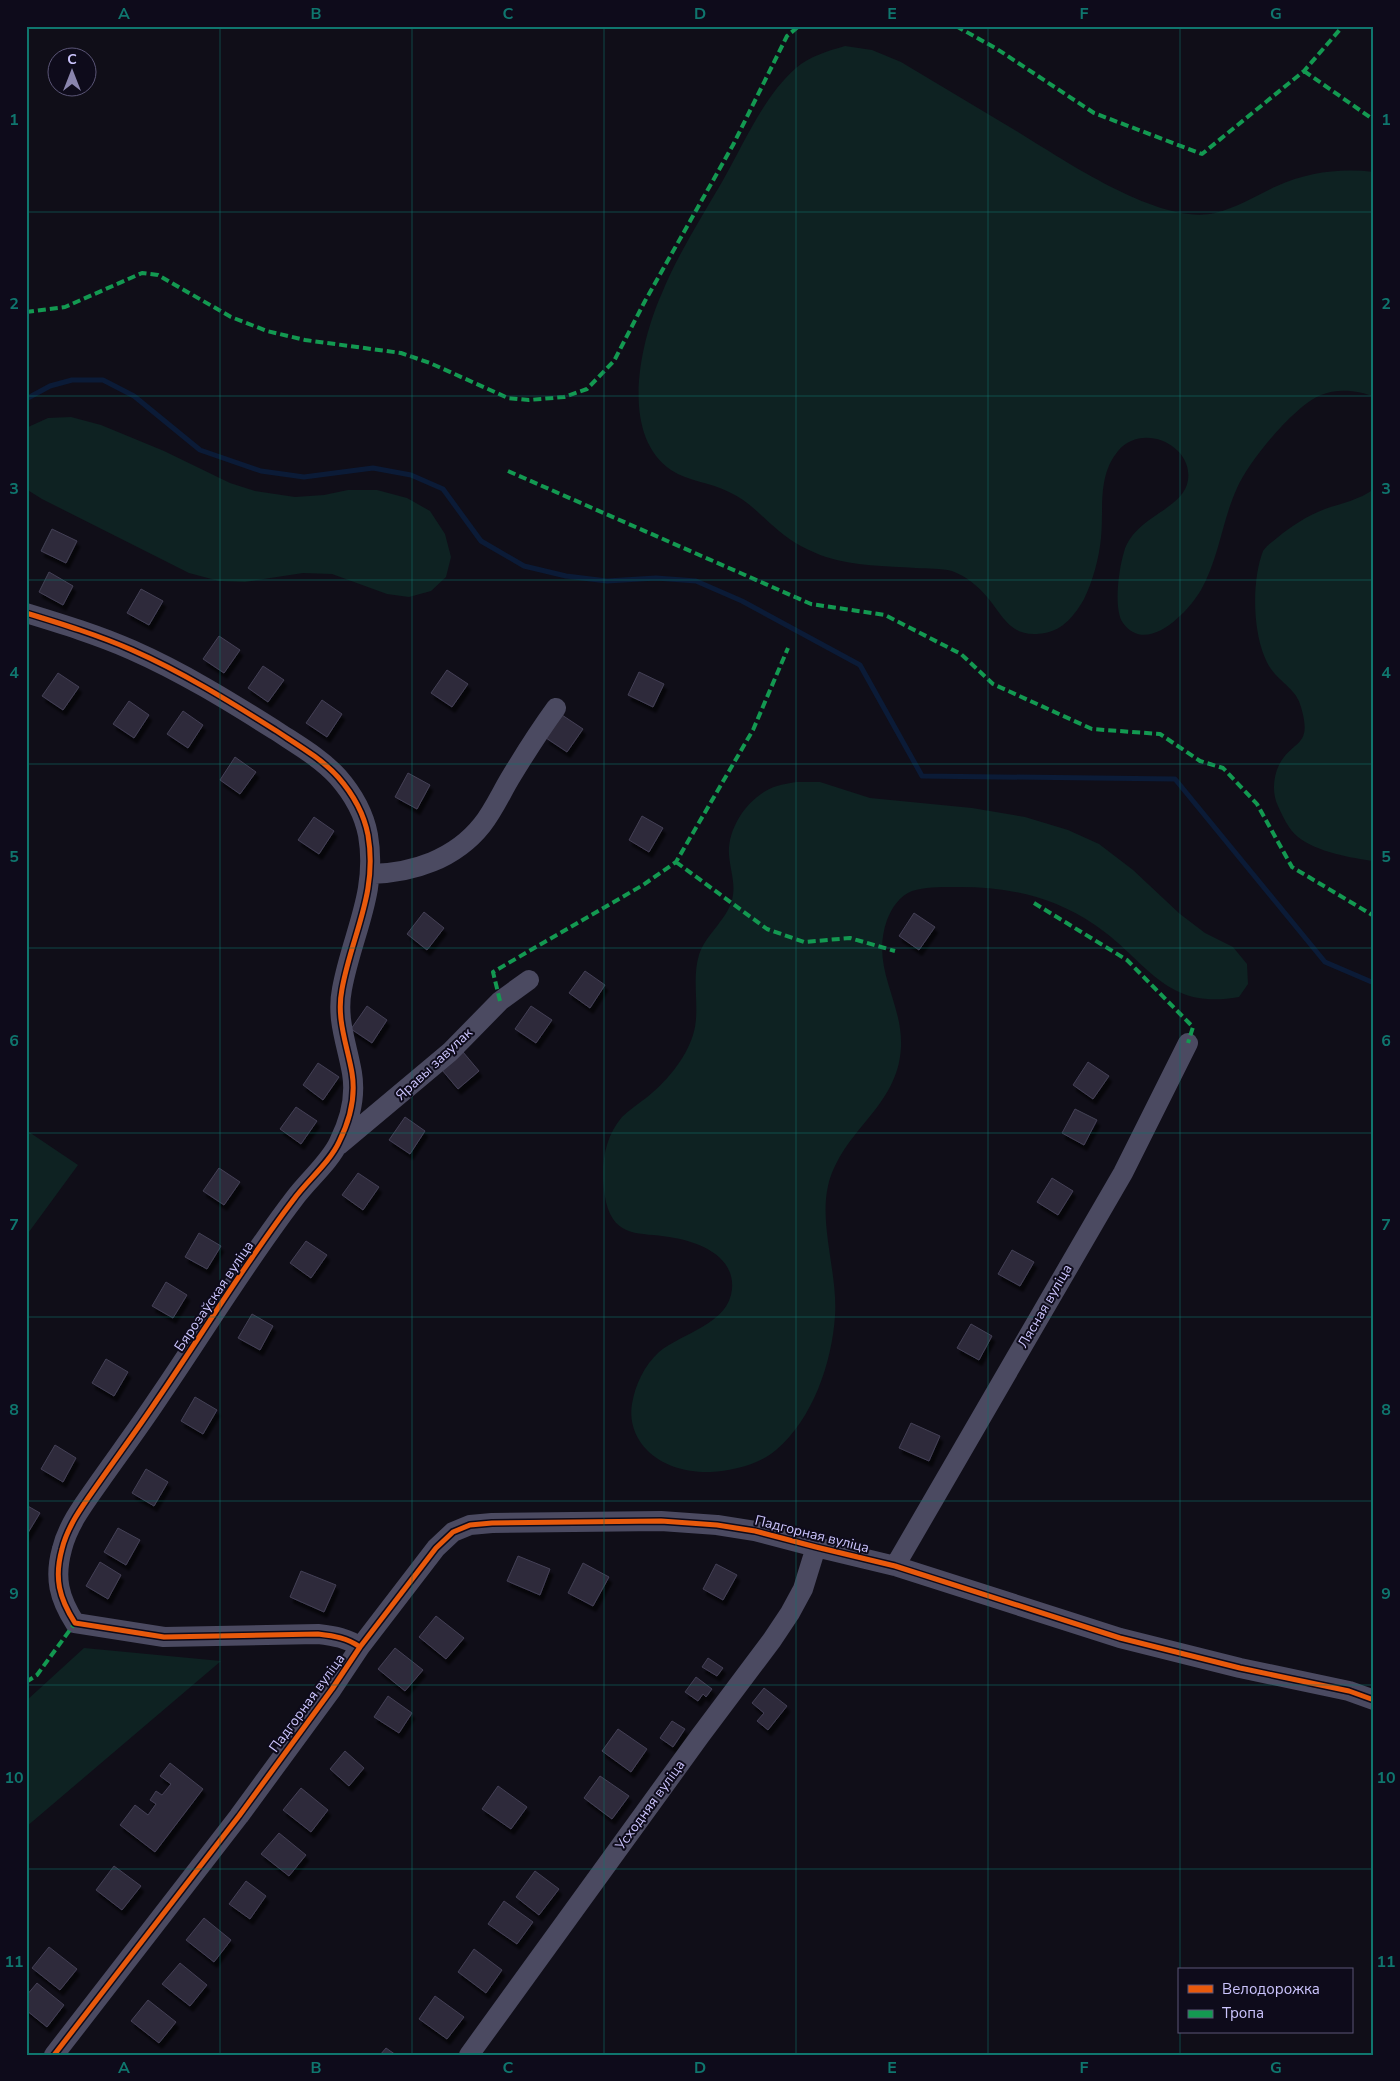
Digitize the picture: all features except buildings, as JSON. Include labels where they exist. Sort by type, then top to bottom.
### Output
[{"type":"street","name":"Бярозаўская вуліца","points":[[26,613],[72,627],[131,650],[186,676],[322,762],[338,777],[363,815],[368,834],[370,874],[366,907],[342,988],[341,1026],[352,1073],[353,1094],[351,1114],[338,1146],[294,1198],[157,1401],[87,1499],[72,1524],[62,1546],[58,1570],[58,1588],[65,1608],[75,1623],[164,1637],[318,1634],[349,1640],[360,1647]]},
{"type":"street","points":[[370,874],[390,873],[415,868],[439,859],[472,838],[484,823],[532,743],[556,708]]},
{"type":"street","name":"Яравы завулак","points":[[338,1146],[450,1052],[500,1001],[529,980]]},
{"type":"street","name":"Лясная вуліца","points":[[895,1566],[1122,1173],[1188,1043]]},
{"type":"street","name":"Падгорная вуліца","points":[[54,2055],[239,1816],[332,1689],[360,1647],[436,1548],[453,1532],[470,1525],[492,1523],[661,1521],[718,1525],[756,1531],[816,1548],[895,1566],[1120,1638],[1240,1668],[1349,1691],[1374,1700]]},
{"type":"street","name":"Усходняя вуліца","points":[[469,2055],[700,1736],[772,1640],[790,1613],[803,1588],[816,1548]]},
{"type":"green space","points":[[845,46],[872,50],[901,62],[1086,173],[1113,188],[1167,210],[1193,214],[1215,213],[1231,208],[1301,177],[1337,171],[1374,172],[1374,397],[1348,391],[1334,391],[1321,395],[1298,410],[1273,436],[1251,464],[1237,488],[1212,565],[1201,590],[1177,619],[1155,633],[1143,635],[1133,632],[1123,623],[1118,608],[1118,588],[1120,568],[1129,540],[1148,521],[1178,499],[1185,490],[1188,480],[1187,468],[1183,457],[1164,442],[1152,438],[1140,438],[1128,442],[1111,461],[1104,482],[1100,546],[1095,569],[1084,599],[1077,611],[1063,625],[1045,633],[1034,634],[1025,633],[1010,626],[981,590],[957,573],[943,569],[859,564],[820,555],[790,539],[736,496],[722,489],[678,474],[671,470],[655,454],[645,434],[640,411],[639,386],[641,361],[647,336],[668,279],[682,250],[755,122],[774,93],[796,68],[807,60]]},
{"type":"green space","points":[[71,417],[101,425],[164,451],[230,483],[255,491],[295,497],[324,495],[348,490],[377,490],[407,498],[430,511],[445,534],[451,557],[446,577],[431,591],[409,597],[387,594],[332,574],[303,573],[245,582],[219,581],[189,573],[42,499],[26,489],[26,428],[48,418]]},
{"type":"green space","points":[[1374,489],[1374,861],[1334,854],[1306,842],[1292,831],[1278,806],[1274,791],[1274,780],[1277,770],[1284,757],[1303,737],[1305,730],[1304,720],[1296,696],[1271,669],[1265,657],[1257,628],[1255,595],[1259,564],[1263,551],[1269,544],[1306,518],[1325,509],[1356,499]]},
{"type":"green space","points":[[797,782],[820,782],[870,798],[972,808],[1025,817],[1068,830],[1099,844],[1133,870],[1180,914],[1205,933],[1233,947],[1247,964],[1248,984],[1239,997],[1213,999],[1192,997],[1174,990],[1158,979],[1095,925],[1061,906],[1026,894],[990,888],[942,887],[912,891],[903,896],[896,903],[887,920],[882,954],[884,969],[900,1030],[901,1047],[898,1068],[880,1103],[845,1149],[835,1166],[828,1186],[826,1217],[834,1284],[835,1316],[830,1352],[818,1389],[810,1406],[789,1437],[769,1455],[754,1463],[728,1470],[702,1472],[685,1470],[653,1456],[639,1440],[631,1417],[635,1390],[649,1363],[659,1352],[714,1319],[723,1311],[729,1301],[732,1289],[731,1277],[721,1259],[702,1246],[680,1239],[630,1232],[616,1222],[610,1214],[606,1202],[603,1180],[604,1157],[615,1126],[622,1117],[668,1078],[690,1044],[696,1016],[696,975],[699,955],[702,947],[727,911],[733,895],[729,844],[736,823],[749,804],[758,796],[777,786]]},
{"type":"green space","points":[[26,1130],[78,1165],[26,1236]]},
{"type":"green space","points":[[84,1648],[221,1661],[26,1827],[26,1701]]},
{"type":"waterway","points":[[26,399],[50,386],[72,380],[103,380],[134,396],[200,450],[261,471],[304,477],[373,468],[411,475],[443,489],[481,541],[524,566],[566,576],[607,581],[656,578],[696,581],[742,601],[860,665],[922,776],[1175,779],[1325,962],[1374,983]]},
{"type":"marked path","points":[[26,312],[65,307],[142,273],[158,275],[231,317],[267,331],[305,340],[401,353],[430,363],[508,398],[529,400],[564,397],[587,389],[614,361],[645,301],[733,145],[787,36],[799,26]]},
{"type":"marked path","points":[[956,26],[997,49],[1094,113],[1202,154],[1304,71],[1343,26]]},
{"type":"marked path","points":[[1304,71],[1374,120]]},
{"type":"marked path","points":[[508,471],[811,604],[885,615],[961,654],[993,684],[1092,729],[1160,734],[1200,761],[1223,768],[1257,804],[1292,867],[1374,916]]},
{"type":"marked path","points":[[500,1001],[493,972],[643,885],[676,862],[753,730],[788,648]]},
{"type":"marked path","points":[[676,862],[767,929],[804,942],[850,938],[895,951]]},
{"type":"marked path","points":[[1034,903],[1127,960],[1193,1027],[1188,1043]]},
{"type":"marked path","points":[[26,1682],[37,1675],[75,1623]]},
{"type":"cycle path","points":[[26,613],[93,635],[151,659],[223,698],[308,752],[331,770],[353,797],[366,827],[370,856],[370,876],[367,895],[342,989],[341,1021],[353,1082],[353,1100],[343,1134],[330,1157],[299,1192],[258,1248],[150,1410],[78,1513],[68,1531],[58,1569],[62,1596],[75,1623],[164,1637],[318,1634],[341,1638],[360,1647]]},
{"type":"cycle path","points":[[54,2055],[239,1816],[332,1689],[360,1647],[436,1548],[453,1532],[470,1525],[492,1523],[661,1521],[717,1525],[755,1531],[895,1566],[1120,1638],[1240,1668],[1349,1691],[1374,1700]]}]
